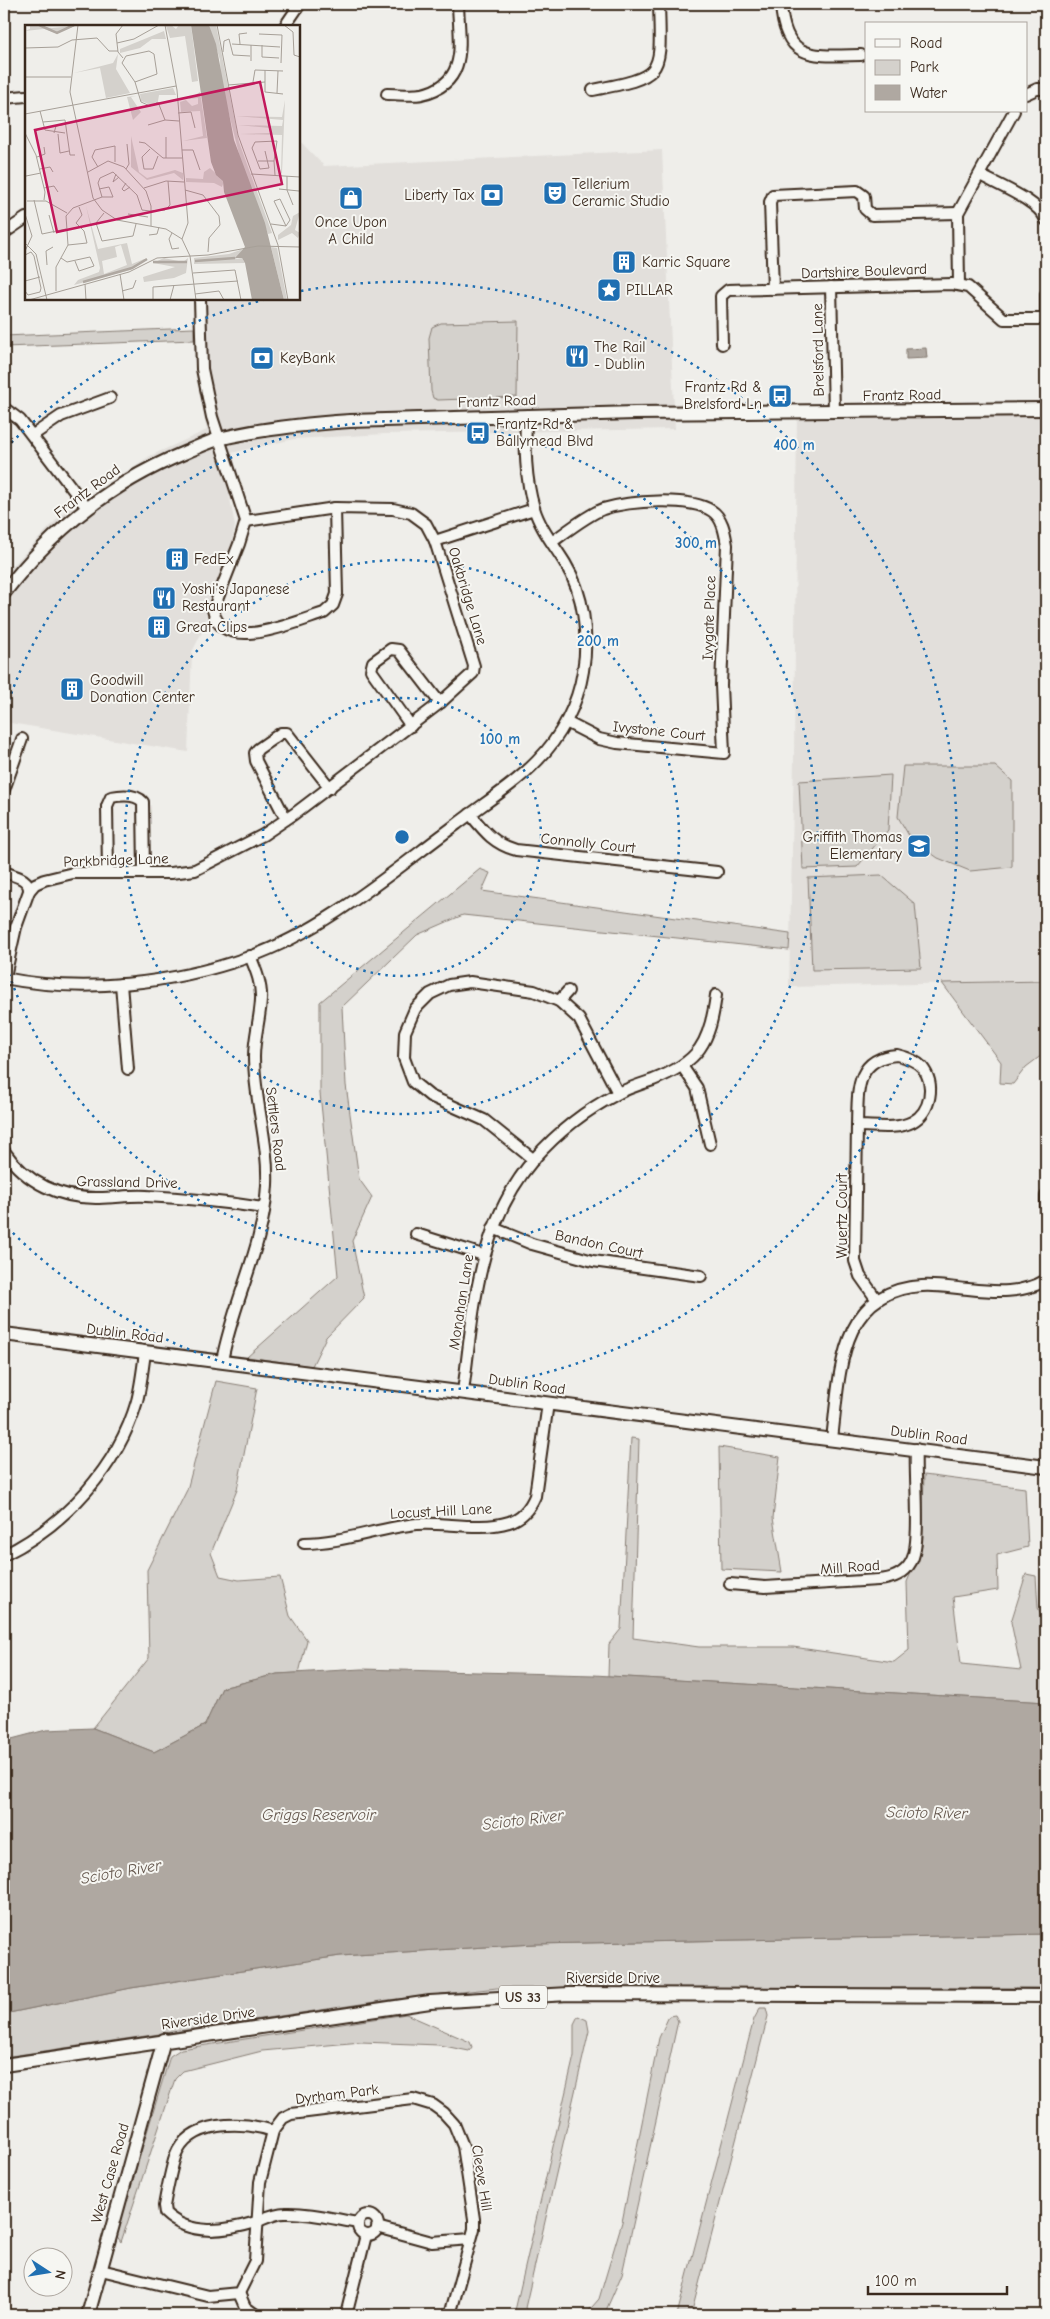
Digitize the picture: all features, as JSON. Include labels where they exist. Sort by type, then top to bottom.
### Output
[{"type":"main road","name":"Frantz Road","points":[[4,593],[33,558],[87,508],[146,469],[220,439],[259,430],[308,424],[636,413],[1046,409]]},
{"type":"main road","name":"Dublin Road","points":[[4,1334],[1046,1467]]},
{"type":"main road","name":"Riverside Drive","points":[[4,2064],[430,2002],[560,1995],[1046,1996]]},
{"type":"main road","name":"West Case Road","points":[[88,2315],[164,2040]]},
{"type":"street","points":[[286,25],[300,4]]},
{"type":"street","points":[[387,94],[421,94],[441,87],[449,81],[459,62],[458,4]]},
{"type":"street","points":[[593,90],[638,81],[654,70],[660,53],[659,4]]},
{"type":"street","points":[[782,4],[784,28],[796,47],[804,52],[825,55],[861,55]]},
{"type":"street","points":[[1028,93],[1037,89],[1046,89]]},
{"type":"street","points":[[4,98],[25,96]]},
{"type":"street","points":[[1013,112],[958,213],[959,285],[974,292],[1004,319],[1046,319],[1046,294]]},
{"type":"street","points":[[980,176],[1035,206],[1043,212],[1046,220]]},
{"type":"street","points":[[773,289],[770,202],[773,195],[857,191],[864,196],[865,209],[872,215],[958,213]]},
{"type":"street","points":[[4,233],[25,219]]},
{"type":"street","name":"Dartshire Boulevard","points":[[722,344],[722,293],[728,290],[959,285]]},
{"type":"street","name":"Brelsford Lane","points":[[831,287],[834,412]]},
{"type":"street","points":[[200,300],[202,369],[212,417],[246,521],[240,544],[213,610],[215,621],[222,629],[251,634],[324,613],[333,605],[337,594],[335,508]]},
{"type":"street","points":[[32,435],[61,416],[110,398]]},
{"type":"street","points":[[4,408],[20,420],[87,508]]},
{"type":"street","points":[[4,872],[25,880],[29,891],[16,928],[4,980],[51,984],[121,984],[213,968],[250,956],[332,916],[470,814],[537,761],[566,722],[577,694],[583,672],[585,632],[584,618],[575,583],[534,509],[525,459],[526,416]]},
{"type":"street","name":"Ivygate Place","points":[[552,542],[601,510],[631,503],[696,504],[714,512],[724,528],[727,545],[721,685],[724,753]]},
{"type":"street","points":[[246,521],[335,508],[393,509],[411,513],[426,524],[435,541]]},
{"type":"street","name":"Oakbridge Lane","points":[[473,673],[474,666],[435,541],[534,509]]},
{"type":"street","points":[[411,726],[371,670],[373,662],[391,649],[399,650],[440,703]]},
{"type":"street","name":"Parkbridge Lane","points":[[29,891],[35,884],[44,880],[73,873],[171,873],[195,870],[263,834],[330,788],[458,690],[473,673]]},
{"type":"street","name":"Ivystone Court","points":[[566,722],[592,736],[608,741],[724,753]]},
{"type":"street","points":[[286,819],[256,761],[255,757],[258,749],[281,733],[287,734],[330,788]]},
{"type":"street","points":[[4,790],[22,739]]},
{"type":"street","points":[[108,872],[107,806],[111,798],[137,796],[142,802],[144,872]]},
{"type":"street","name":"Connolly Court","points":[[470,814],[489,837],[501,846],[516,850],[717,872]]},
{"type":"street","name":"Settlers Road","points":[[222,1361],[232,1316],[257,1248],[264,1208],[267,1161],[254,1085],[254,1054],[261,1001],[260,989],[250,956]]},
{"type":"street","points":[[534,1160],[484,1120],[421,1091],[413,1082],[407,1070],[404,1051],[405,1032],[411,1016],[422,1000],[440,988],[460,982],[516,987],[534,991],[560,1001],[579,1020],[618,1093]]},
{"type":"street","points":[[121,984],[128,1069]]},
{"type":"street","points":[[560,1001],[568,991]]},
{"type":"street","name":"Monahan Lane","points":[[463,1392],[476,1288],[483,1255],[493,1228],[506,1202],[534,1160],[556,1137],[584,1114],[618,1093],[682,1066],[693,1057],[708,1035],[713,1020],[716,995]]},
{"type":"street","name":"Wuertz Court","points":[[857,1126],[893,1127],[917,1119],[927,1105],[930,1096],[930,1086],[922,1068],[915,1062],[897,1055],[879,1059],[871,1064],[860,1080],[857,1126],[855,1261],[860,1276],[877,1300]]},
{"type":"street","points":[[682,1066],[697,1088],[710,1144]]},
{"type":"street","name":"Grassland Drive","points":[[4,1151],[23,1173],[36,1182],[49,1189],[82,1198],[140,1196],[208,1199],[264,1208]]},
{"type":"street","points":[[1046,1196],[1046,1223]]},
{"type":"street","name":"Bandon Court","points":[[493,1228],[532,1244],[593,1261],[701,1276]]},
{"type":"street","points":[[416,1234],[483,1255]]},
{"type":"street","points":[[832,1439],[842,1360],[847,1342],[853,1326],[877,1300],[891,1292],[921,1286],[991,1292],[1032,1288],[1046,1280]]},
{"type":"street","points":[[4,1555],[56,1521],[93,1484],[107,1465],[129,1423],[137,1400],[145,1352]]},
{"type":"street","name":"Locust Hill Lane","points":[[304,1543],[326,1543],[390,1528],[418,1524],[484,1525],[508,1522],[518,1518],[528,1509],[537,1489],[548,1403]]},
{"type":"street","name":"Mill Road","points":[[730,1584],[765,1587],[878,1580],[888,1579],[902,1573],[912,1560],[916,1544],[916,1449]]},
{"type":"street","name":"Dyrham Park","points":[[274,2131],[284,2118],[291,2114],[413,2099]]},
{"type":"street","name":"Cleeve Hill","points":[[413,2099],[432,2105],[444,2113],[454,2124],[463,2146],[474,2219],[471,2239],[450,2315]]},
{"type":"street","points":[[256,2315],[245,2307],[239,2293],[255,2261],[258,2221],[260,2182],[274,2131],[256,2126],[220,2125],[196,2132],[182,2145],[175,2156],[164,2206],[165,2213],[179,2223],[209,2231],[230,2229],[258,2221],[274,2214],[303,2213],[358,2223]]},
{"type":"street","points":[[358,2223],[364,2216],[370,2215],[374,2218],[378,2228]]},
{"type":"street","points":[[358,2223],[361,2233],[366,2235],[371,2235],[378,2228]]},
{"type":"street","points":[[378,2228],[432,2242],[471,2239]]},
{"type":"street","points":[[346,2315],[366,2235]]},
{"type":"street","points":[[100,2270],[208,2296],[239,2293]]},
{"type":"shaded area","points":[[300,141],[324,166],[662,150],[675,429],[385,434],[294,439],[222,455],[235,526],[232,542],[207,608],[205,626],[192,652],[188,752],[4,722],[4,575],[63,513],[150,456],[207,430],[196,376],[194,300],[300,300]]},
{"type":"shaded area","points":[[1046,405],[1046,981],[789,987],[794,759],[797,408]]},
{"type":"green space","points":[[518,321],[517,397],[438,400],[433,398],[431,391],[429,338],[432,327],[441,323]]},
{"type":"green space","points":[[194,328],[194,340],[4,347],[4,336]]},
{"type":"green space","points":[[903,766],[995,766],[1012,781],[1012,867],[970,871],[938,858],[911,839],[898,817]]},
{"type":"green space","points":[[891,775],[888,830],[857,867],[803,869],[799,781]]},
{"type":"green space","points":[[480,869],[490,873],[482,891],[790,934],[789,950],[463,915],[417,935],[342,1007],[346,1085],[359,1179],[372,1197],[352,1241],[364,1298],[326,1337],[312,1366],[247,1357],[338,1276],[320,1093],[320,1002]]},
{"type":"green space","points":[[881,875],[915,904],[921,968],[812,970],[808,878]]},
{"type":"green space","points":[[1046,981],[1046,1052],[1026,1067],[1013,1084],[1000,1083],[1001,1062],[942,983]]},
{"type":"green space","points":[[216,1381],[257,1388],[237,1490],[211,1553],[220,1576],[239,1580],[280,1577],[290,1616],[307,1640],[299,1673],[277,1674],[222,1688],[205,1725],[154,1752],[93,1728],[149,1658],[147,1570],[187,1490]]},
{"type":"green space","points":[[631,1438],[639,1439],[633,1638],[699,1647],[793,1647],[894,1662],[909,1650],[907,1582],[922,1546],[924,1475],[1025,1488],[1028,1547],[997,1555],[998,1590],[953,1597],[961,1664],[1021,1670],[1011,1622],[1026,1574],[1036,1576],[1038,1608],[1046,1623],[1046,1702],[608,1676],[609,1644],[621,1629]]},
{"type":"green space","points":[[719,1447],[780,1457],[773,1518],[782,1572],[721,1569]]},
{"type":"green space","points":[[1046,1934],[1046,1988],[497,1988],[388,2000],[4,2057],[4,2014],[131,1988],[340,1956],[534,1944]]},
{"type":"green space","points":[[760,2008],[766,2008],[768,2016],[691,2315],[677,2315],[754,2019]]},
{"type":"green space","points":[[406,2014],[470,2042],[472,2047],[469,2051],[439,2045],[361,2042],[262,2051],[183,2071],[175,2079],[121,2242],[116,2235],[170,2056],[181,2049]]},
{"type":"green space","points":[[675,2015],[678,2021],[622,2274],[604,2315],[585,2315],[599,2299],[622,2222],[659,2038],[669,2016]]},
{"type":"green space","points":[[578,2016],[587,2020],[589,2031],[525,2308],[531,2315],[514,2315],[574,2056],[574,2024]]},
{"type":"water","points":[[926,348],[927,358],[906,359],[906,349]]},
{"type":"water","name":"Griggs Reservoir","points":[[361,1669],[594,1675],[1046,1702],[1046,1934],[534,1944],[340,1956],[131,1988],[4,2014],[4,1741],[46,1730],[93,1728],[154,1752],[205,1725],[222,1688],[277,1674]]},
{"type":"place","name":"Tellerium Ceramic Studio","points":[[555,193]]},
{"type":"place","name":"Liberty Tax","points":[[492,195]]},
{"type":"place","name":"Once Upon A Child","points":[[351,198]]},
{"type":"place","name":"Karric Square","points":[[624,262]]},
{"type":"place","name":"PILLAR","points":[[609,290]]},
{"type":"place","name":"The Rail - Dublin","points":[[577,356]]},
{"type":"place","name":"KeyBank","points":[[262,358]]},
{"type":"place","name":"Frantz Rd & Brelsford Ln","points":[[780,396]]},
{"type":"place","name":"Frantz Rd & Ballymead Blvd","points":[[478,433]]},
{"type":"place","name":"FedEx","points":[[177,559]]},
{"type":"place","name":"Yoshi's Japanese Restaurant","points":[[164,598]]},
{"type":"place","name":"Great Clips","points":[[159,627]]},
{"type":"place","name":"Goodwill Donation Center","points":[[72,689]]},
{"type":"place","name":"Griffith Thomas Elementary","points":[[919,846]]},
{"type":"water label","name":"Scioto River","points":[[927,1813]]},
{"type":"water label","name":"Scioto River","points":[[523,1820]]},
{"type":"water label","name":"Scioto River","points":[[121,1872]]}]
